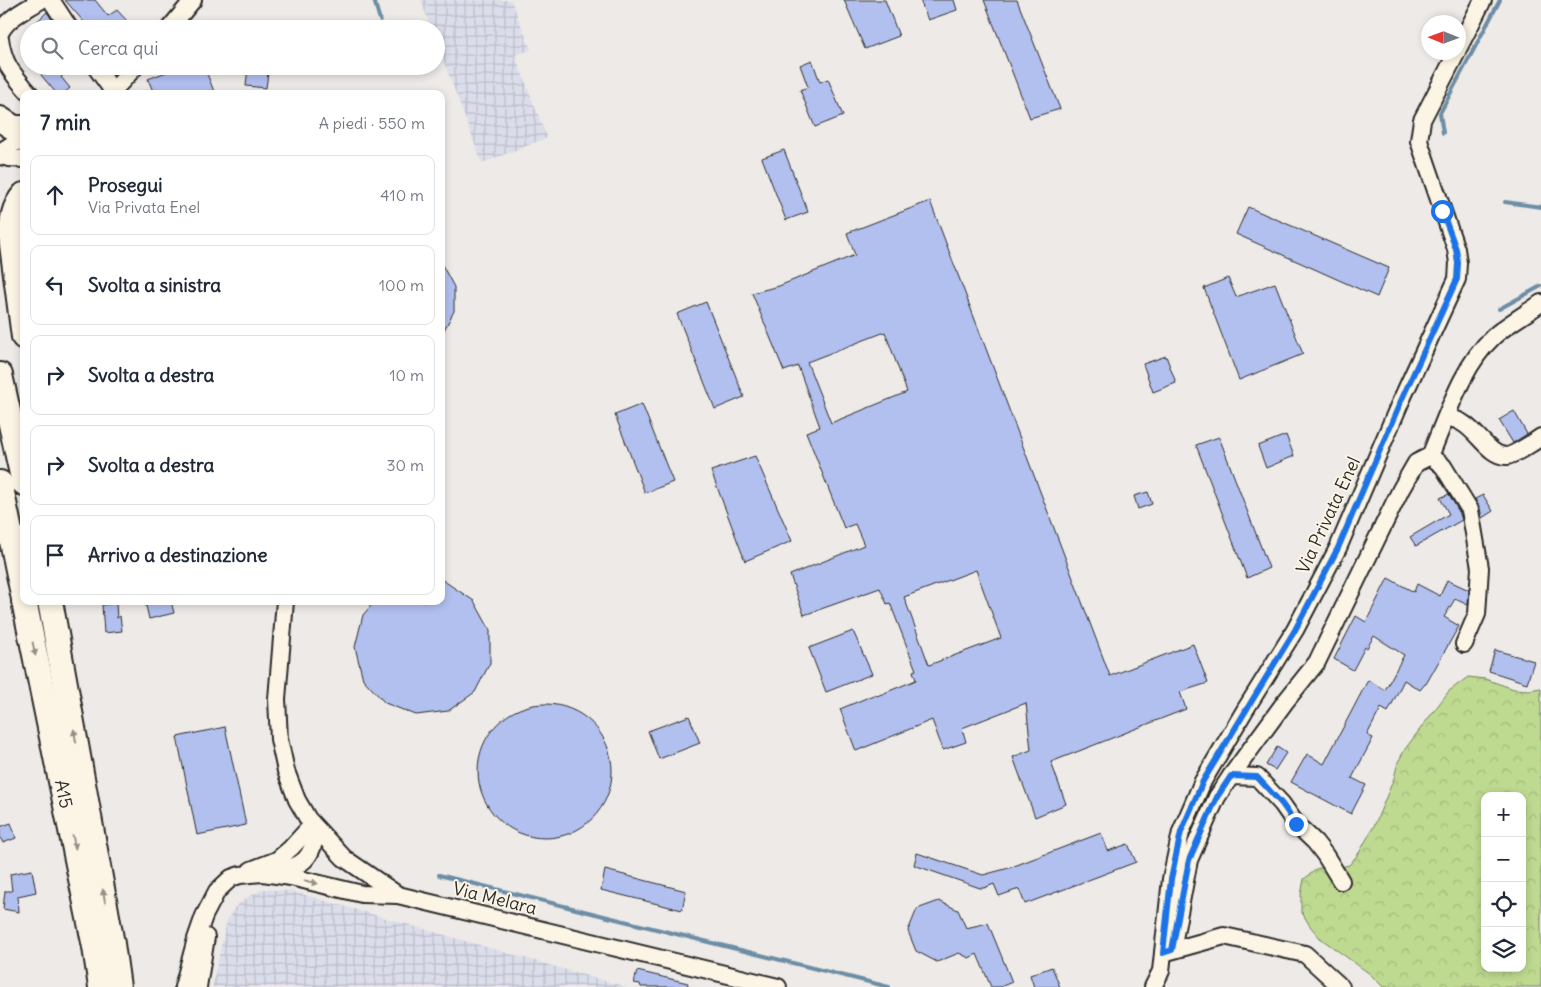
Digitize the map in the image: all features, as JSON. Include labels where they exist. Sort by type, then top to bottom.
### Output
[{"type":"highway","points":[[0,119],[14,128],[20,128]]},
{"type":"highway","points":[[20,201],[12,221],[11,237],[20,306]]},
{"type":"highway","points":[[0,375],[20,465]]},
{"type":"highway","name":"A15","points":[[0,483],[20,580]]},
{"type":"highway","name":"A15","points":[[25,605],[104,945],[118,987]]},
{"type":"highway","name":"A15","points":[[52,605],[104,945],[101,987]]},
{"type":"street","points":[[0,34],[3,27],[9,21],[40,0]]},
{"type":"street","points":[[51,0],[64,20]]},
{"type":"street","points":[[176,20],[193,0]]},
{"type":"street","name":"Via Privata Enel","points":[[1466,35],[1483,0]]},
{"type":"street","points":[[0,39],[6,64],[26,90]]},
{"type":"street","name":"Via Privata Enel","points":[[1153,987],[1160,979],[1168,951],[1171,879],[1181,832],[1203,781],[1295,630],[1338,548],[1400,403],[1457,279],[1458,263],[1456,249],[1419,141],[1422,120],[1453,60]]},
{"type":"street","points":[[103,75],[116,90],[128,75]]},
{"type":"street","points":[[0,154],[20,142]]},
{"type":"street","points":[[0,154],[9,158],[20,159]]},
{"type":"street","points":[[1341,987],[1305,954],[1224,936],[1168,951],[1189,860],[1217,797],[1285,702],[1318,662],[1401,489],[1416,463],[1430,456],[1463,378],[1476,356],[1494,336],[1541,303]]},
{"type":"street","points":[[1446,418],[1458,419],[1463,422],[1487,446],[1498,454],[1508,456],[1541,437]]},
{"type":"street","points":[[1430,456],[1444,466],[1470,510],[1472,520],[1480,568],[1477,614],[1464,644]]},
{"type":"street","points":[[285,605],[277,698],[279,739],[286,771],[297,800],[314,827],[344,858],[398,895]]},
{"type":"street","points":[[1231,776],[1257,777],[1282,804],[1296,824],[1315,842],[1341,880]]},
{"type":"street","points":[[263,873],[288,869],[302,863],[314,845],[314,827]]},
{"type":"street","points":[[240,875],[277,860],[314,827]]},
{"type":"street","name":"Via Melara","points":[[183,987],[196,939],[216,891],[232,878],[240,875],[263,873],[291,877],[362,894],[398,895],[778,987]]},
{"type":"street","name":"Via Melara","points":[[198,987],[212,902]]},
{"type":"shaded area","points":[[421,0],[511,0],[531,50],[515,55],[547,138],[482,163],[445,65],[445,20],[428,20]]},
{"type":"shaded area","points":[[264,889],[291,891],[626,987],[212,987],[227,920],[235,907],[248,897]]},
{"type":"green space","points":[[1468,677],[1485,679],[1514,689],[1529,690],[1541,688],[1541,987],[1383,987],[1370,974],[1320,938],[1301,911],[1304,879],[1318,868],[1333,869],[1349,865],[1359,853],[1375,824],[1394,778],[1398,762],[1405,749],[1449,691]]},
{"type":"building","points":[[65,0],[95,0],[108,16],[117,10],[126,20],[82,20]]},
{"type":"building","points":[[844,0],[885,0],[899,36],[865,49]]},
{"type":"building","points":[[920,0],[954,0],[957,10],[928,20]]},
{"type":"building","points":[[984,0],[1017,0],[1060,109],[1030,118]]},
{"type":"building","points":[[47,12],[52,20],[39,20]]},
{"type":"building","points":[[812,60],[820,82],[828,79],[843,116],[815,127],[800,90],[808,87],[800,65]]},
{"type":"building","points":[[41,75],[63,75],[61,77],[70,88],[68,90],[54,90]]},
{"type":"building","points":[[158,75],[208,75],[213,90],[152,90],[148,79]]},
{"type":"building","points":[[247,75],[268,75],[266,88],[246,86]]},
{"type":"building","points":[[784,150],[808,212],[786,220],[762,158]]},
{"type":"building","points":[[930,201],[1110,676],[1193,644],[1208,683],[1180,692],[1186,709],[1051,762],[1066,804],[1035,817],[1013,757],[1031,750],[1026,703],[962,728],[966,742],[943,750],[932,720],[856,751],[840,709],[916,680],[913,671],[916,670],[890,603],[887,604],[880,588],[804,615],[790,575],[864,545],[855,524],[844,528],[806,432],[820,427],[798,366],[784,371],[752,293],[779,286],[855,255],[847,233]],"holes":[[[885,332],[907,392],[831,423],[807,362]],[[976,570],[1001,638],[929,665],[904,597]]]},
{"type":"building","points":[[1248,207],[1389,268],[1377,297],[1236,234]]},
{"type":"building","points":[[445,270],[454,287],[454,311],[445,328]]},
{"type":"building","points":[[1228,278],[1236,297],[1275,283],[1303,354],[1239,380],[1204,288]]},
{"type":"building","points":[[706,302],[744,397],[715,409],[677,314]]},
{"type":"building","points":[[1166,356],[1176,383],[1153,392],[1143,364]]},
{"type":"building","points":[[642,404],[673,482],[645,493],[615,415]]},
{"type":"building","points":[[1514,411],[1527,434],[1513,443],[1499,420]]},
{"type":"building","points":[[1286,435],[1294,456],[1266,468],[1258,446]]},
{"type":"building","points":[[1219,437],[1269,568],[1247,578],[1196,445]]},
{"type":"building","points":[[755,456],[792,541],[745,561],[711,471]]},
{"type":"building","points":[[1148,492],[1152,504],[1138,509],[1134,496]]},
{"type":"building","points":[[1449,494],[1462,520],[1416,546],[1410,537],[1449,514],[1440,498]]},
{"type":"building","points":[[1483,495],[1493,511],[1482,518],[1480,508],[1475,499]]},
{"type":"building","points":[[1388,578],[1414,592],[1417,584],[1440,596],[1447,580],[1469,590],[1468,605],[1455,599],[1444,617],[1459,626],[1426,684],[1420,690],[1404,680],[1388,712],[1381,708],[1367,735],[1373,738],[1352,778],[1366,785],[1351,814],[1291,782],[1307,754],[1324,764],[1368,680],[1385,690],[1404,655],[1374,636],[1367,648],[1365,647],[1353,670],[1334,659],[1356,616],[1366,622]]},
{"type":"building","points":[[445,582],[474,601],[490,630],[490,663],[475,692],[448,711],[416,715],[385,703],[363,679],[355,647],[363,615],[372,605],[445,605]]},
{"type":"building","points":[[102,605],[116,605],[117,618],[120,616],[122,631],[104,633]]},
{"type":"building","points":[[146,605],[172,605],[174,613],[149,619]]},
{"type":"building","points":[[853,631],[872,674],[826,692],[809,648]]},
{"type":"building","points":[[1495,650],[1534,661],[1527,683],[1489,671]]},
{"type":"building","points":[[545,704],[571,709],[582,715],[592,724],[601,734],[607,745],[612,771],[607,797],[601,808],[592,818],[582,827],[571,833],[545,838],[519,833],[508,827],[498,818],[489,808],[483,797],[478,771],[483,745],[489,734],[498,724],[508,715],[519,709]]},
{"type":"building","points":[[689,716],[700,743],[659,759],[648,731]]},
{"type":"building","points":[[225,727],[246,825],[197,835],[177,737]]},
{"type":"building","points":[[1277,747],[1286,753],[1275,770],[1266,765]]},
{"type":"building","points":[[11,823],[16,838],[3,843],[0,837],[0,827]]},
{"type":"building","points":[[1101,833],[1108,851],[1128,844],[1136,862],[1025,904],[1019,889],[999,896],[994,884],[980,888],[914,865],[917,853],[983,875],[1009,868]]},
{"type":"building","points":[[32,870],[36,892],[18,896],[19,912],[3,909],[5,891],[12,891],[10,874]]},
{"type":"building","points":[[605,870],[686,891],[682,910],[601,890]]},
{"type":"building","points":[[939,901],[958,910],[966,928],[988,923],[1012,982],[1000,987],[991,987],[977,954],[969,958],[959,953],[937,962],[916,951],[908,931],[917,909]]},
{"type":"building","points":[[1052,967],[1060,987],[1034,987],[1030,975]]},
{"type":"building","points":[[637,971],[688,983],[687,987],[641,987],[640,984],[634,983]]},
{"type":"waterway","points":[[374,0],[380,20]]},
{"type":"waterway","points":[[1443,133],[1440,113],[1500,0]]},
{"type":"waterway","points":[[1505,202],[1541,207]]},
{"type":"waterway","points":[[1499,309],[1541,286]]},
{"type":"waterway","points":[[439,875],[889,987]]},
{"type":"route","points":[[1296,824],[1282,804],[1257,777],[1231,776],[1217,797],[1189,860],[1172,950],[1163,953],[1171,879],[1181,832],[1203,781],[1295,630],[1338,548],[1400,403],[1457,279],[1458,263],[1456,249],[1442,211]]}]
